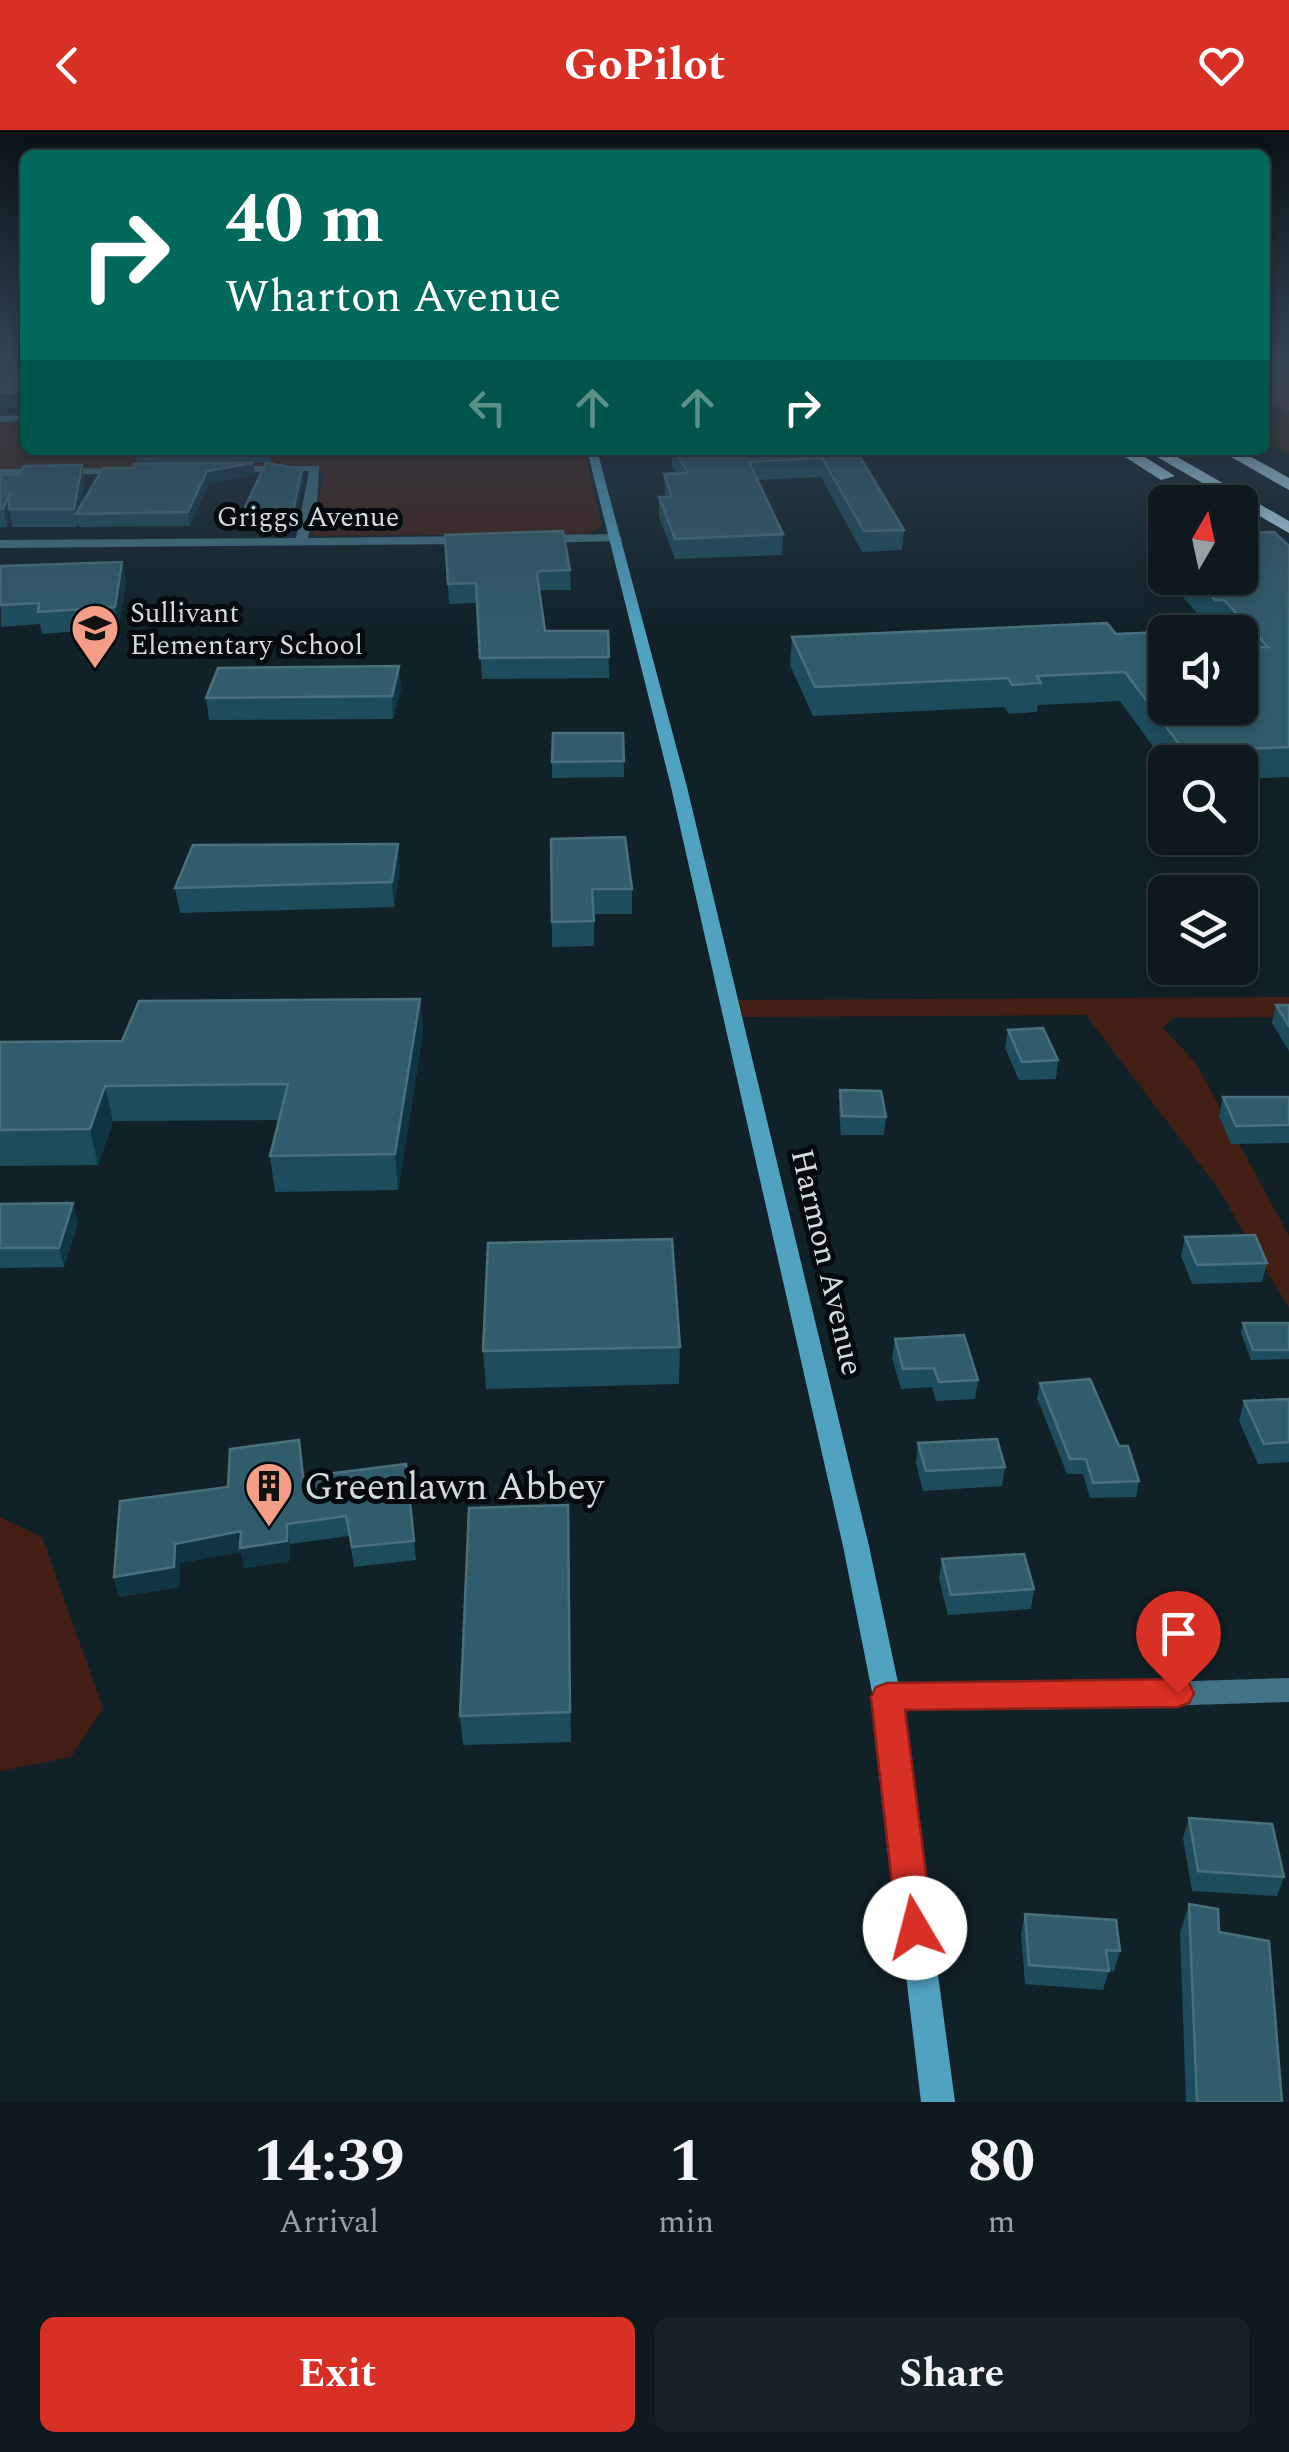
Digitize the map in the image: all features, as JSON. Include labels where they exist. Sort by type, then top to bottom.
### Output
[{"type":"highway","points":[[1131,455],[1182,485]]},
{"type":"highway","points":[[1162,455],[1289,528]]},
{"type":"highway","points":[[1185,455],[1289,516]]},
{"type":"highway","points":[[1237,455],[1289,484]]},
{"type":"highway","points":[[1258,531],[1289,549]]},
{"type":"main road","name":"Harmon Avenue","points":[[593,455],[745,1070],[856,1546],[887,1697],[938,2102]]},
{"type":"street","points":[[214,470],[314,468],[302,542]]},
{"type":"street","points":[[0,472],[142,470]]},
{"type":"street","points":[[518,539],[616,538]]},
{"type":"street","name":"Griggs Avenue","points":[[0,544],[478,540]]},
{"type":"street","points":[[887,1697],[1032,1698],[1289,1690]]},
{"type":"shaded area","points":[[0,449],[20,449],[20,455],[585,455],[602,527],[587,534],[311,536],[324,474],[311,467],[0,469]]},
{"type":"shaded area","points":[[1289,997],[1289,1017],[1173,1018],[1163,1028],[1195,1062],[1289,1236],[1289,1308],[1217,1187],[1086,1015],[743,1017],[738,1000]]},
{"type":"shaded area","points":[[0,1517],[42,1537],[103,1708],[71,1757],[0,1771]]},
{"type":"building","points":[[678,455],[859,455],[904,530],[864,531],[822,458],[749,462],[783,534],[675,539],[659,497],[672,497],[664,474],[688,473]]},
{"type":"building","points":[[253,463],[207,471],[188,512],[76,514],[103,468]]},
{"type":"building","points":[[266,463],[302,469],[293,512],[242,513]]},
{"type":"building","points":[[82,465],[74,509],[9,509],[10,494],[0,509],[0,475],[19,474],[24,466]]},
{"type":"building","points":[[563,531],[570,570],[537,574],[545,631],[608,631],[609,657],[480,658],[476,583],[448,584],[445,535]]},
{"type":"building","points":[[1258,532],[1274,532],[1289,546],[1289,747],[1180,745],[1165,725],[1258,725],[1258,647],[1268,647],[1258,636],[1258,615],[1238,615],[1224,600],[1215,600],[1210,595],[1258,595]]},
{"type":"building","points":[[122,562],[115,607],[38,612],[39,603],[0,605],[1,566]]},
{"type":"building","points":[[1107,623],[1116,634],[1148,633],[1148,703],[1125,672],[1037,676],[1041,683],[1012,685],[1008,678],[815,687],[792,637]]},
{"type":"building","points":[[399,666],[392,696],[206,698],[218,668]]},
{"type":"building","points":[[553,733],[623,733],[624,761],[552,762]]},
{"type":"building","points":[[625,837],[632,889],[592,889],[594,921],[552,922],[551,839]]},
{"type":"building","points":[[398,844],[392,882],[175,888],[193,845]]},
{"type":"building","points":[[420,999],[395,1154],[270,1156],[288,1084],[105,1086],[90,1129],[0,1130],[0,1042],[122,1041],[139,1001]]},
{"type":"building","points":[[1276,1005],[1289,1005],[1289,1026]]},
{"type":"building","points":[[1043,1028],[1058,1060],[1022,1062],[1008,1030]]},
{"type":"building","points":[[840,1090],[881,1091],[886,1117],[842,1116]]},
{"type":"building","points":[[1223,1097],[1289,1097],[1289,1125],[1236,1126]]},
{"type":"building","points":[[73,1203],[59,1248],[0,1248],[0,1204]]},
{"type":"building","points":[[1255,1235],[1267,1263],[1197,1265],[1185,1237]]},
{"type":"building","points":[[672,1239],[680,1347],[483,1351],[488,1243]]},
{"type":"building","points":[[1243,1323],[1289,1323],[1289,1350],[1253,1350]]},
{"type":"building","points":[[964,1335],[978,1380],[939,1382],[934,1368],[903,1369],[895,1339]]},
{"type":"building","points":[[1090,1379],[1119,1446],[1128,1446],[1139,1481],[1093,1483],[1086,1459],[1070,1459],[1040,1383]]},
{"type":"building","points":[[1289,1399],[1289,1442],[1264,1444],[1244,1401]]},
{"type":"building","points":[[997,1439],[1005,1467],[926,1471],[918,1443]]},
{"type":"building","name":"Greenlawn Abbey","points":[[299,1440],[303,1477],[406,1464],[414,1541],[352,1547],[346,1516],[287,1524],[287,1541],[240,1548],[241,1531],[175,1544],[174,1567],[114,1577],[120,1501],[228,1487],[230,1449]]},
{"type":"building","points":[[568,1505],[570,1712],[460,1716],[469,1508]]},
{"type":"building","points":[[1024,1554],[1034,1589],[951,1595],[942,1559]]},
{"type":"building","points":[[1189,1818],[1272,1824],[1284,1877],[1198,1871]]},
{"type":"building","points":[[1189,1904],[1218,1909],[1219,1932],[1269,1941],[1282,2102],[1197,2102]]},
{"type":"building","points":[[1025,1914],[1116,1920],[1120,1951],[1106,1950],[1109,1971],[1029,1965]]},
{"type":"place","name":"Sullivant Elementary School","points":[[95,670]]},
{"type":"place","name":"Greenlawn Abbey","points":[[269,1528]]},
{"type":"route","points":[[915,1928],[887,1697],[1178,1693]]}]
